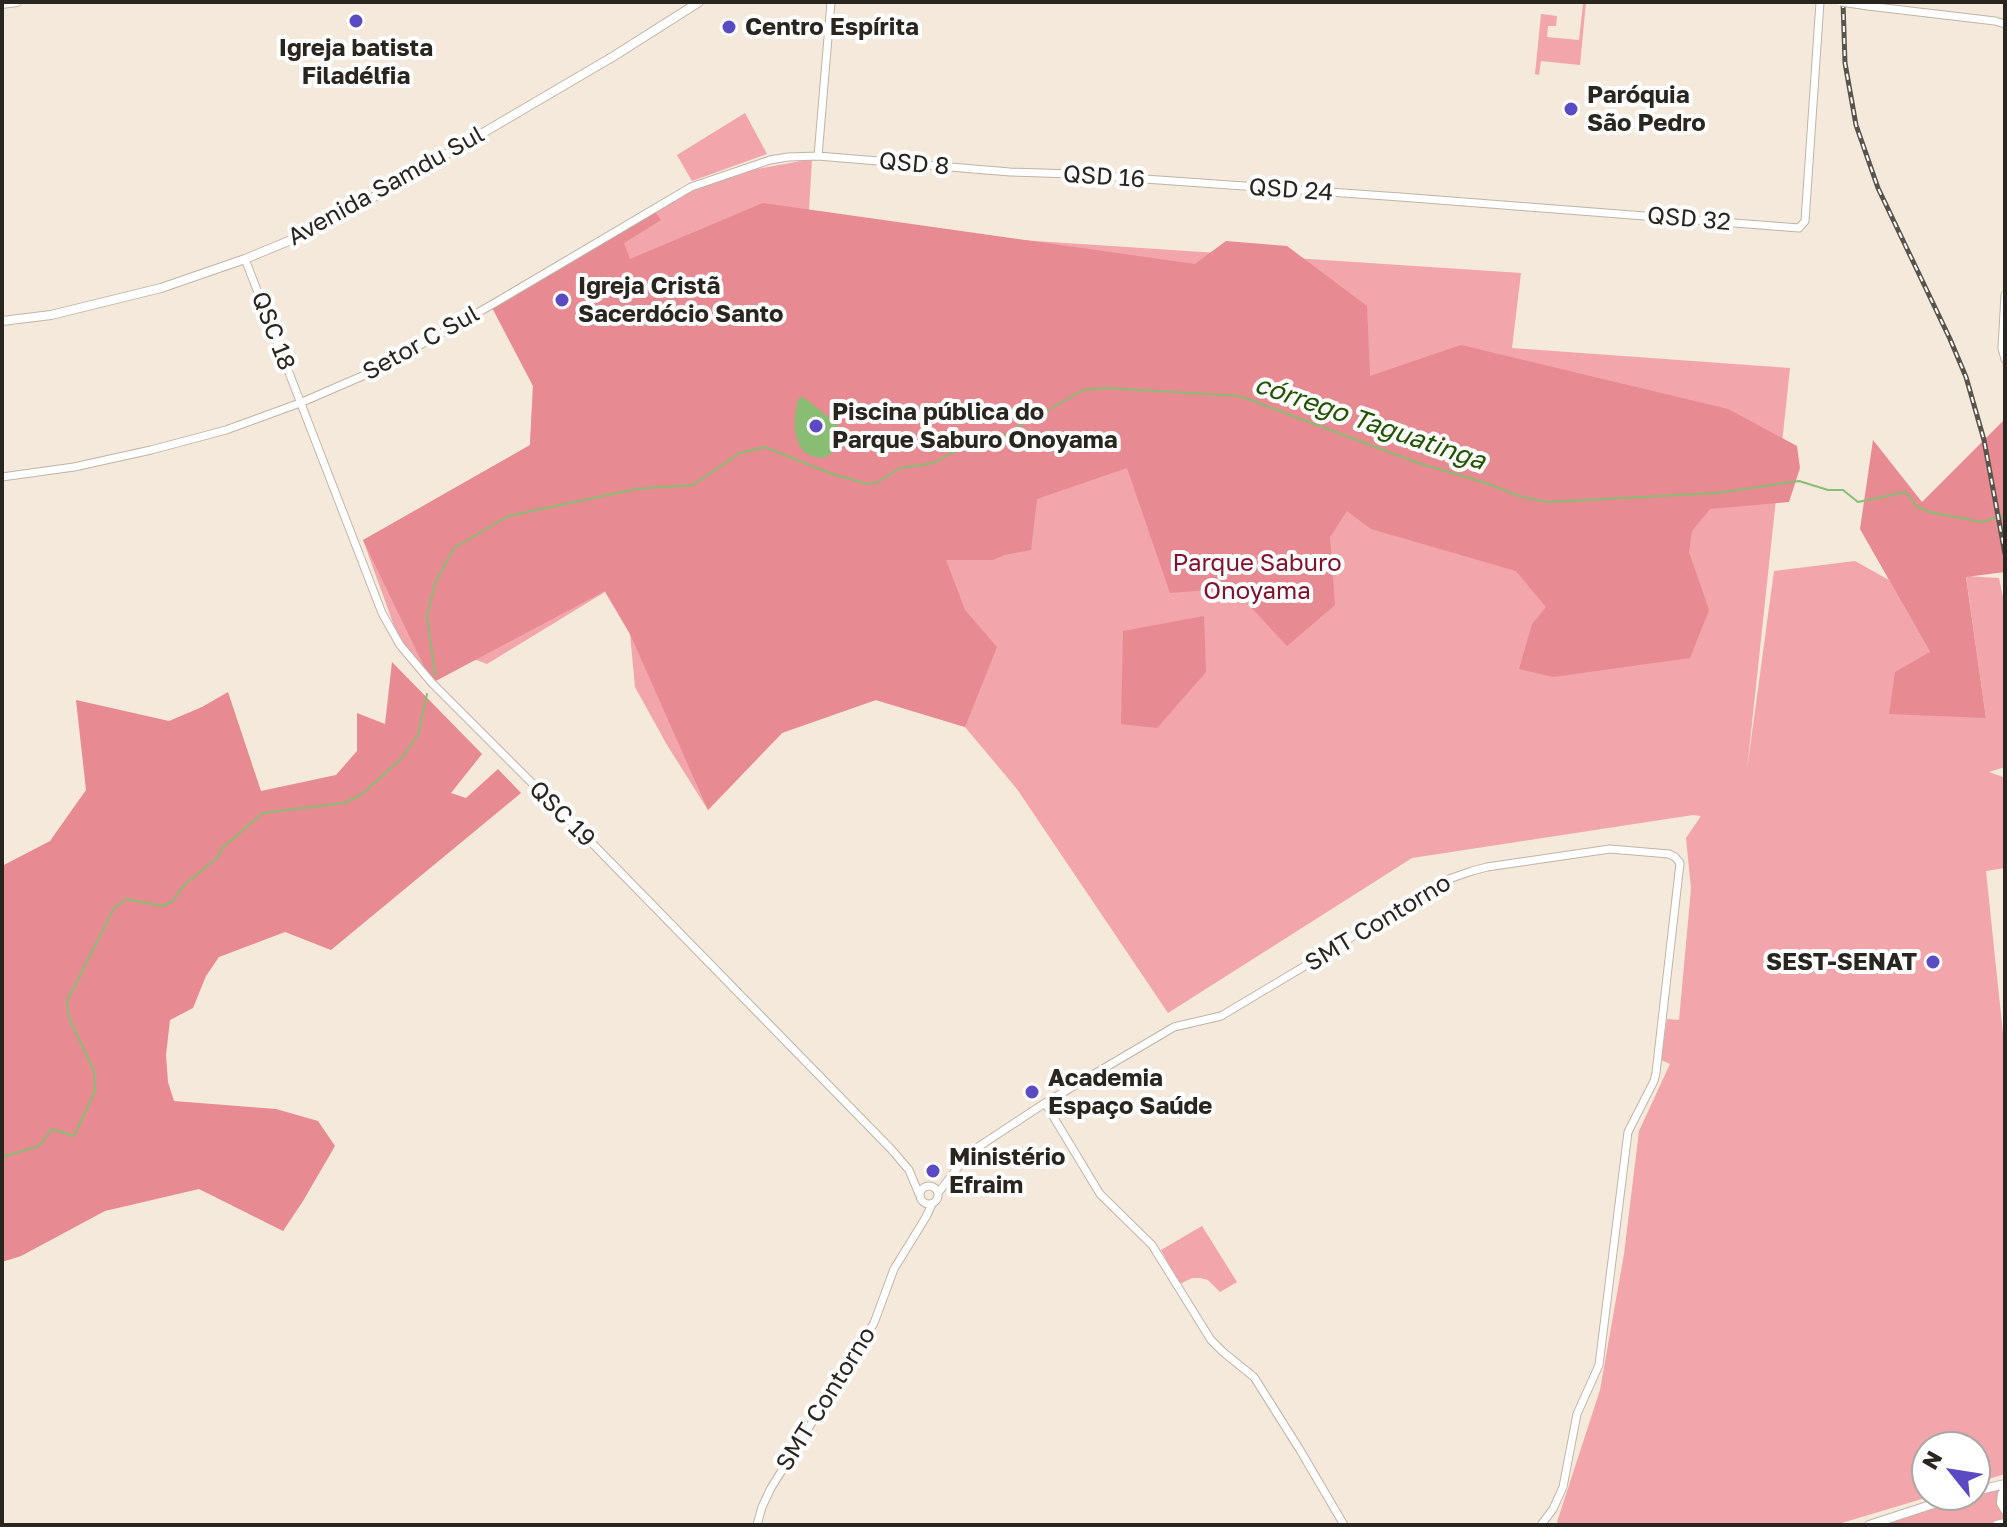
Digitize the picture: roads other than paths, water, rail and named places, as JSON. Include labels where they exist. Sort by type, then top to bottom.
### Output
[{"type":"main road","points":[[2,4],[17,2]]},
{"type":"main road","name":"Avenida Samdu Sul","points":[[2,321],[51,315],[171,285],[308,233],[614,56],[699,2]]},
{"type":"main road","points":[[2005,1487],[2001,1503],[2005,1510]]},
{"type":"main road","points":[[1869,1525],[1912,1511]]},
{"type":"main road","points":[[1997,1525],[2005,1523]]},
{"type":"street","points":[[818,156],[831,2]]},
{"type":"street","name":"QSD 32","points":[[1579,211],[1802,226],[1805,221],[1820,2]]},
{"type":"street","points":[[1841,2],[2005,24]]},
{"type":"street","points":[[1995,21],[2005,18]]},
{"type":"street","name":"QSD 8","points":[[818,156],[1010,172]]},
{"type":"street","name":"Setor C Sul","points":[[2,477],[74,467],[151,450],[226,430],[300,403],[374,371],[691,187],[770,160],[818,156]]},
{"type":"street","name":"QSD 16","points":[[1010,172],[1197,184]]},
{"type":"street","name":"QSD 24","points":[[1197,184],[1579,211]]},
{"type":"street","name":"QSC 18","points":[[245,259],[300,403]]},
{"type":"street","points":[[2005,295],[2002,348],[2005,359]]},
{"type":"street","name":"QSC 19","points":[[300,403],[382,613],[407,655],[909,1170],[933,1189]]},
{"type":"street","name":"SMT Contorno","points":[[917,1230],[922,1189],[933,1189],[950,1178],[978,1147],[1045,1103],[1174,1027],[1221,1016],[1434,886],[1487,867],[1610,849],[1669,854],[1680,863],[1656,1073],[1628,1132],[1599,1365],[1577,1414],[1563,1487],[1541,1525]]},
{"type":"street","points":[[1045,1103],[1100,1194],[1152,1245],[1211,1340],[1254,1377],[1344,1525]]},
{"type":"street","name":"QSC 19","points":[[909,1170],[921,1198]]},
{"type":"street","name":"SMT Contorno","points":[[757,1525],[771,1488],[874,1323],[894,1269],[937,1200],[933,1189]]},
{"type":"street","points":[[921,1198],[932,1204]]},
{"type":"waterway","name":"córrego Taguatinga","points":[[435,675],[427,616],[435,583],[454,548],[508,516],[636,489],[693,485],[740,453],[765,447],[832,474],[868,484],[876,483],[900,468],[934,463],[951,453],[1001,437],[1083,390],[1107,388],[1240,396],[1418,463],[1547,502],[1717,493],[1799,481],[1828,490],[1843,490],[1858,502],[1906,492],[1916,506],[1929,512],[1982,522],[2005,515]]},
{"type":"waterway","name":"córrego Taguatinga","points":[[2,1157],[39,1146],[52,1129],[74,1136],[95,1091],[94,1071],[69,1018],[67,1001],[114,908],[126,899],[162,906],[172,902],[184,885],[263,813],[344,803],[362,794],[400,760],[418,735],[427,694]]},
{"type":"railway","points":[[1843,2],[1845,63],[1856,125],[1878,188],[1966,377],[1984,440],[2005,554]]},
{"type":"place","name":"Igreja batista Filadélfia","points":[[356,21]]},
{"type":"place","name":"Centro Espírita","points":[[729,27]]},
{"type":"place","name":"Paróquia São Pedro","points":[[1571,109]]},
{"type":"place","name":"Igreja Cristã Sacerdócio Santo","points":[[562,300]]},
{"type":"place","name":"Piscina pública do Parque Saburo Onoyama","points":[[816,426]]},
{"type":"place","name":"SEST-SENAT","points":[[1933,962]]},
{"type":"place","name":"Academia Espaço Saúde","points":[[1032,1092]]},
{"type":"place","name":"Ministério Efraim","points":[[933,1171]]},
{"type":"park label","name":"Parque Saburo Onoyama","points":[[1257,577]]}]
